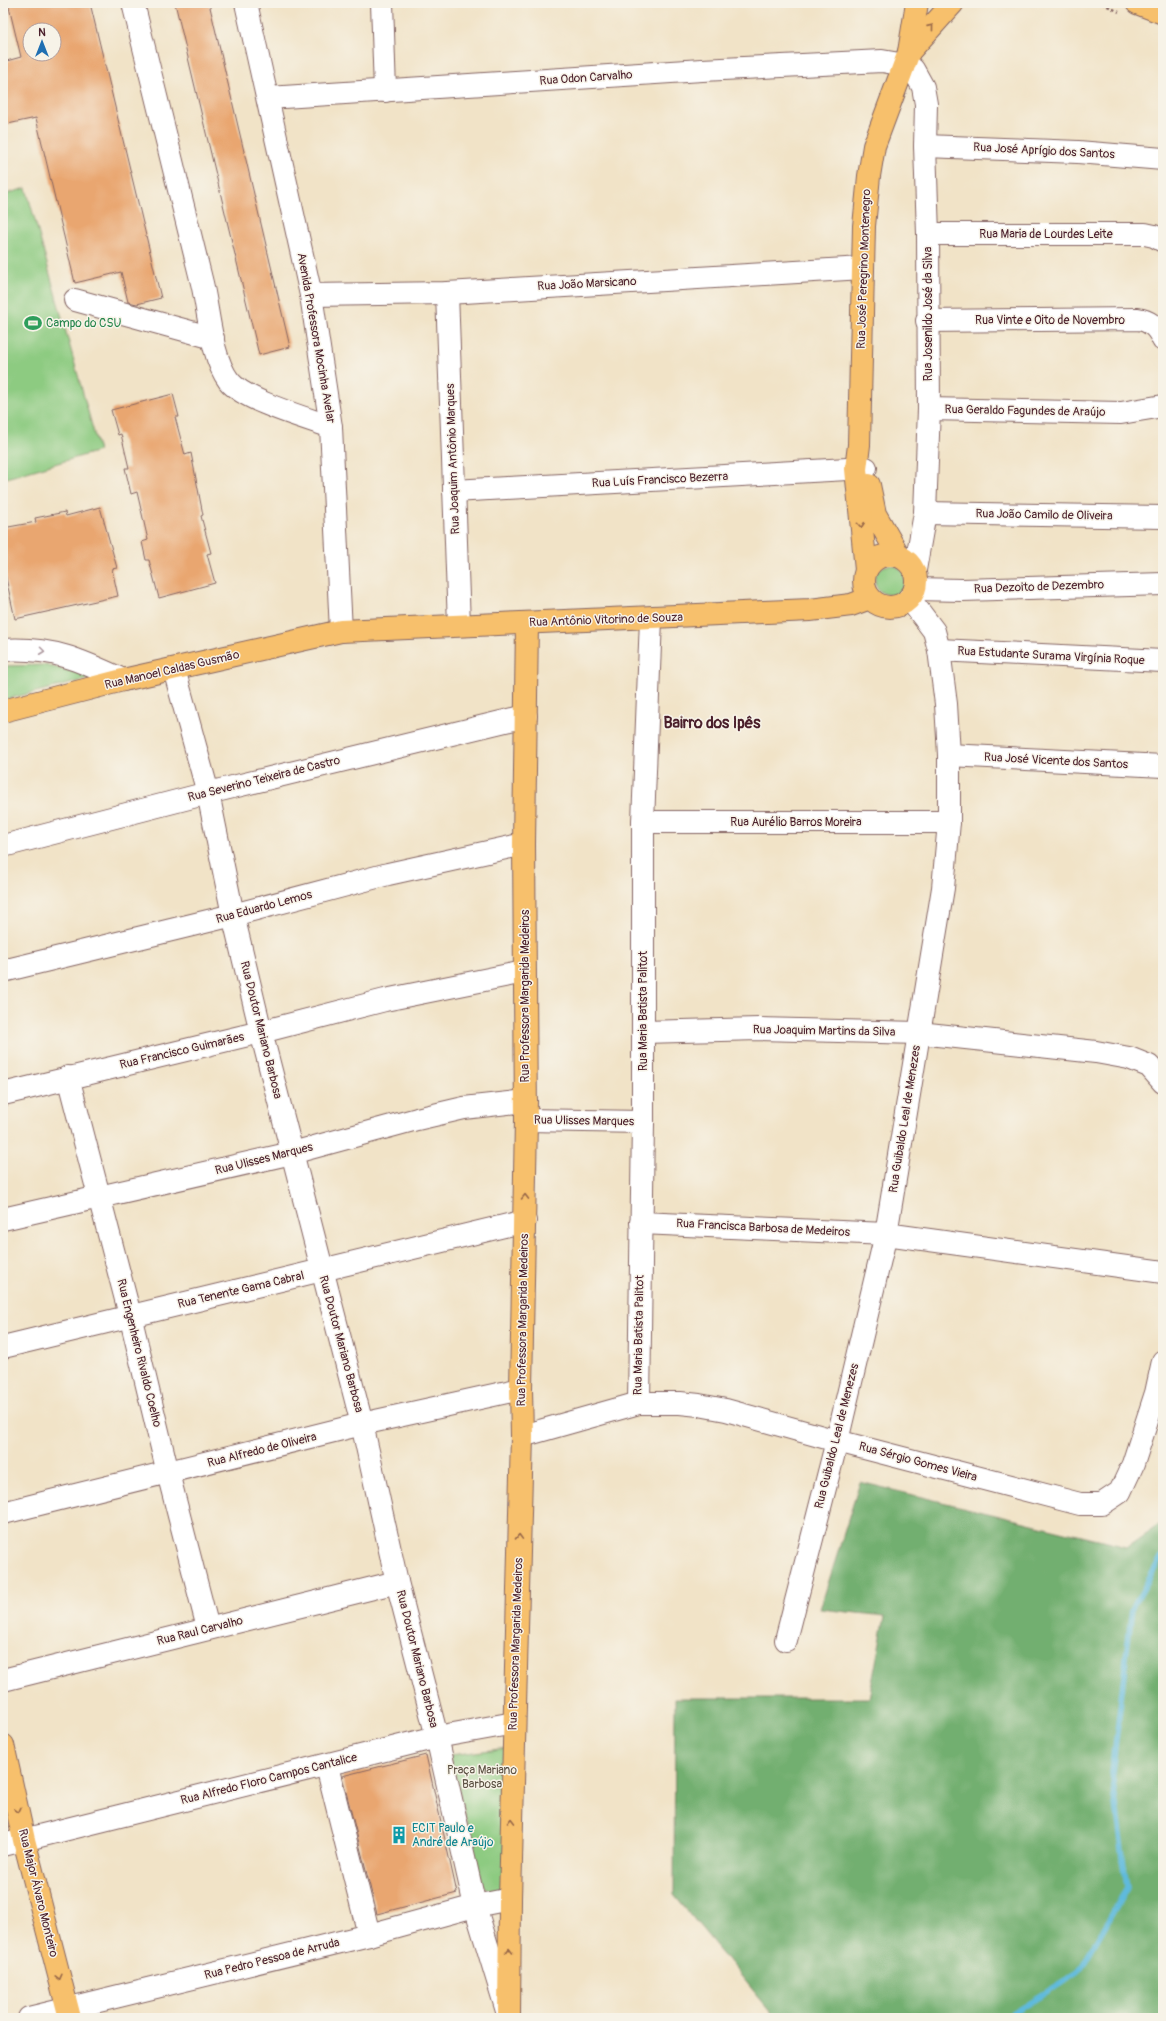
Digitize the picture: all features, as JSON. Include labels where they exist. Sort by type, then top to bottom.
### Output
[{"type":"main road","name":"Rua José Peregrino Montenegro","points":[[866,570],[859,445],[864,226],[874,146],[907,59],[917,3]]},
{"type":"main road","name":"Rua José Peregrino Montenegro","points":[[907,59],[953,3]]},
{"type":"main road","points":[[1137,3],[1163,13]]},
{"type":"main road","name":"Rua José Peregrino Montenegro","points":[[861,469],[875,514],[909,579]]},
{"type":"main road","points":[[890,555],[909,579],[900,605],[890,607],[879,605],[870,598],[866,590],[864,580],[866,570],[872,562],[880,557],[890,555]]},
{"type":"main road","name":"Rua Antônio Vitorino de Souza","points":[[341,631],[459,625],[651,619],[834,608],[851,605],[870,598]]},
{"type":"main road","name":"Rua Professora Margarida Medeiros","points":[[509,2018],[510,1899],[522,1436],[521,1389],[525,1221],[526,1111],[524,844],[527,623]]},
{"type":"main road","name":"Rua Manoel Caldas Gusmão","points":[[3,711],[123,680],[341,631]]},
{"type":"main road","name":"Rua Major Álvaro Monteiro","points":[[3,1745],[24,1840],[69,2013]]},
{"type":"street","points":[[133,3],[200,278],[213,338],[223,371],[237,388],[278,407],[331,427]]},
{"type":"street","name":"Avenida Professora Mocinha Avelar","points":[[246,3],[311,295],[331,427],[341,631]]},
{"type":"street","points":[[382,3],[385,91]]},
{"type":"street","name":"Rua Odon Carvalho","points":[[268,98],[702,70],[907,59]]},
{"type":"street","name":"Rua Josenildo José da Silva","points":[[907,59],[923,87],[926,104],[925,146],[928,234],[927,321],[929,409],[925,513],[909,579]]},
{"type":"street","name":"Rua José Aprígio dos Santos","points":[[925,146],[1078,152],[1163,159]]},
{"type":"street","name":"Rua Maria de Lourdes Leite","points":[[928,234],[1144,234],[1154,236],[1163,241]]},
{"type":"street","name":"Rua João Marsicano","points":[[311,295],[447,292],[863,268]]},
{"type":"street","name":"Rua Joaquim Antônio Marques","points":[[447,292],[459,625]]},
{"type":"street","points":[[75,300],[213,338]]},
{"type":"street","name":"Rua Vinte e Oito de Novembro","points":[[927,321],[1138,319],[1148,321],[1154,325],[1163,340]]},
{"type":"street","name":"Rua Geraldo Fagundes de Araújo","points":[[929,409],[1121,413],[1163,406]]},
{"type":"street","name":"Rua Luís Francisco Bezerra","points":[[454,491],[861,469]]},
{"type":"street","name":"Rua João Camilo de Oliveira","points":[[925,513],[1163,517]]},
{"type":"street","name":"Rua Dezoito de Dezembro","points":[[909,579],[962,590],[1163,584]]},
{"type":"street","name":"Rua Guibaldo Leal de Menezes","points":[[786,1640],[837,1441],[886,1234],[943,888],[949,822],[949,755],[946,704],[939,650],[934,631],[909,579]]},
{"type":"street","name":"Rua Maria Batista Palitot","points":[[638,1404],[643,1122],[643,822],[651,619]]},
{"type":"street","points":[[3,650],[36,651],[79,659],[123,680]]},
{"type":"street","name":"Rua Estudante Surama Virgínia Roque","points":[[939,650],[1163,661]]},
{"type":"street","name":"Rua Doutor Mariano Barbosa","points":[[174,669],[208,793],[233,915],[261,1032],[362,1424],[397,1582],[437,1737],[475,1906],[509,2018]]},
{"type":"street","name":"Rua Severino Teixeira de Castro","points":[[3,846],[208,793],[526,716]]},
{"type":"street","name":"Rua José Vicente dos Santos","points":[[949,755],[1163,766]]},
{"type":"street","name":"Rua Aurélio Barros Moreira","points":[[643,822],[949,822]]},
{"type":"street","name":"Rua Eduardo Lemos","points":[[3,971],[233,915],[388,874],[524,844]]},
{"type":"street","name":"Rua Francisco Guimarães","points":[[3,1094],[261,1032],[385,1000],[524,972]]},
{"type":"street","name":"Rua Joaquim Martins da Silva","points":[[643,1032],[759,1029],[918,1033],[1096,1052],[1129,1058],[1148,1066],[1163,1082]]},
{"type":"street","name":"Rua Engenheiro Rivaldo Coelho","points":[[68,1078],[130,1315],[168,1473],[208,1628]]},
{"type":"street","name":"Rua Ulisses Marques","points":[[3,1220],[292,1153],[417,1118],[464,1108],[526,1111],[643,1122]]},
{"type":"street","name":"Rua Tenente Gama Cabral","points":[[3,1347],[130,1315],[322,1271],[525,1221]]},
{"type":"street","name":"Rua Francisca Barbosa de Medeiros","points":[[641,1223],[886,1234],[1163,1272]]},
{"type":"street","name":"Rua Sérgio Gomes Vieira","points":[[522,1436],[638,1404],[680,1403],[726,1410],[837,1441],[1080,1504],[1102,1504],[1120,1492],[1133,1464],[1156,1393],[1163,1361]]},
{"type":"street","name":"Rua Alfredo de Oliveira","points":[[3,1513],[362,1424],[521,1389]]},
{"type":"street","name":"Rua Raul Carvalho","points":[[3,1680],[397,1582]]},
{"type":"street","name":"Rua Alfredo Floro Campos Cantalice","points":[[3,1845],[326,1766],[437,1737],[514,1723]]},
{"type":"street","points":[[326,1766],[369,1935]]},
{"type":"street","name":"Rua Pedro Pessoa de Arruda","points":[[29,2018],[69,2013],[475,1906],[510,1899]]},
{"type":"green space","name":"Campo do CSU","points":[[26,188],[99,451],[3,479],[3,195]]},
{"type":"green space","points":[[890,565],[896,566],[904,574],[904,586],[896,594],[890,595],[884,594],[876,586],[875,580],[876,574],[884,566]]},
{"type":"green space","points":[[44,665],[97,677],[3,700],[3,666]]},
{"type":"green space","points":[[860,1482],[1127,1547],[1163,1522],[1163,2018],[776,2018],[674,1895],[675,1698],[869,1698],[885,1616],[820,1609]]},
{"type":"green space","name":"Praça Mariano Barbosa","points":[[508,1748],[506,1889],[494,1893],[485,1887],[481,1881],[450,1755]]},
{"type":"building","points":[[8,3],[90,3],[161,298],[137,304],[128,302],[121,272],[75,283],[36,118],[3,125],[3,62],[21,57]]},
{"type":"building","points":[[175,3],[209,3],[290,347],[259,355]]},
{"type":"building","points":[[173,394],[179,417],[175,417],[185,455],[191,453],[203,515],[201,516],[211,553],[207,554],[215,583],[159,598],[149,560],[146,560],[142,542],[148,540],[137,492],[131,494],[125,468],[129,468],[121,434],[118,435],[111,410]]},
{"type":"building","points":[[100,507],[117,568],[112,569],[118,596],[15,619],[3,564],[3,528],[36,522],[35,518],[65,512],[66,516]]},
{"type":"building","name":"ECIT Paulo e André de Araújo","points":[[426,1755],[457,1893],[377,1914],[342,1776]]},
{"type":"waterway","points":[[1005,2018],[1078,1973],[1127,1888],[1112,1773],[1132,1609],[1163,1554]]},
{"type":"place","name":"Campo do CSU","points":[[33,323]]},
{"type":"place","name":"ECIT Paulo e André de Araújo","points":[[399,1835]]},
{"type":"district","name":"Bairro dos Ipês","points":[[712,723]]}]
